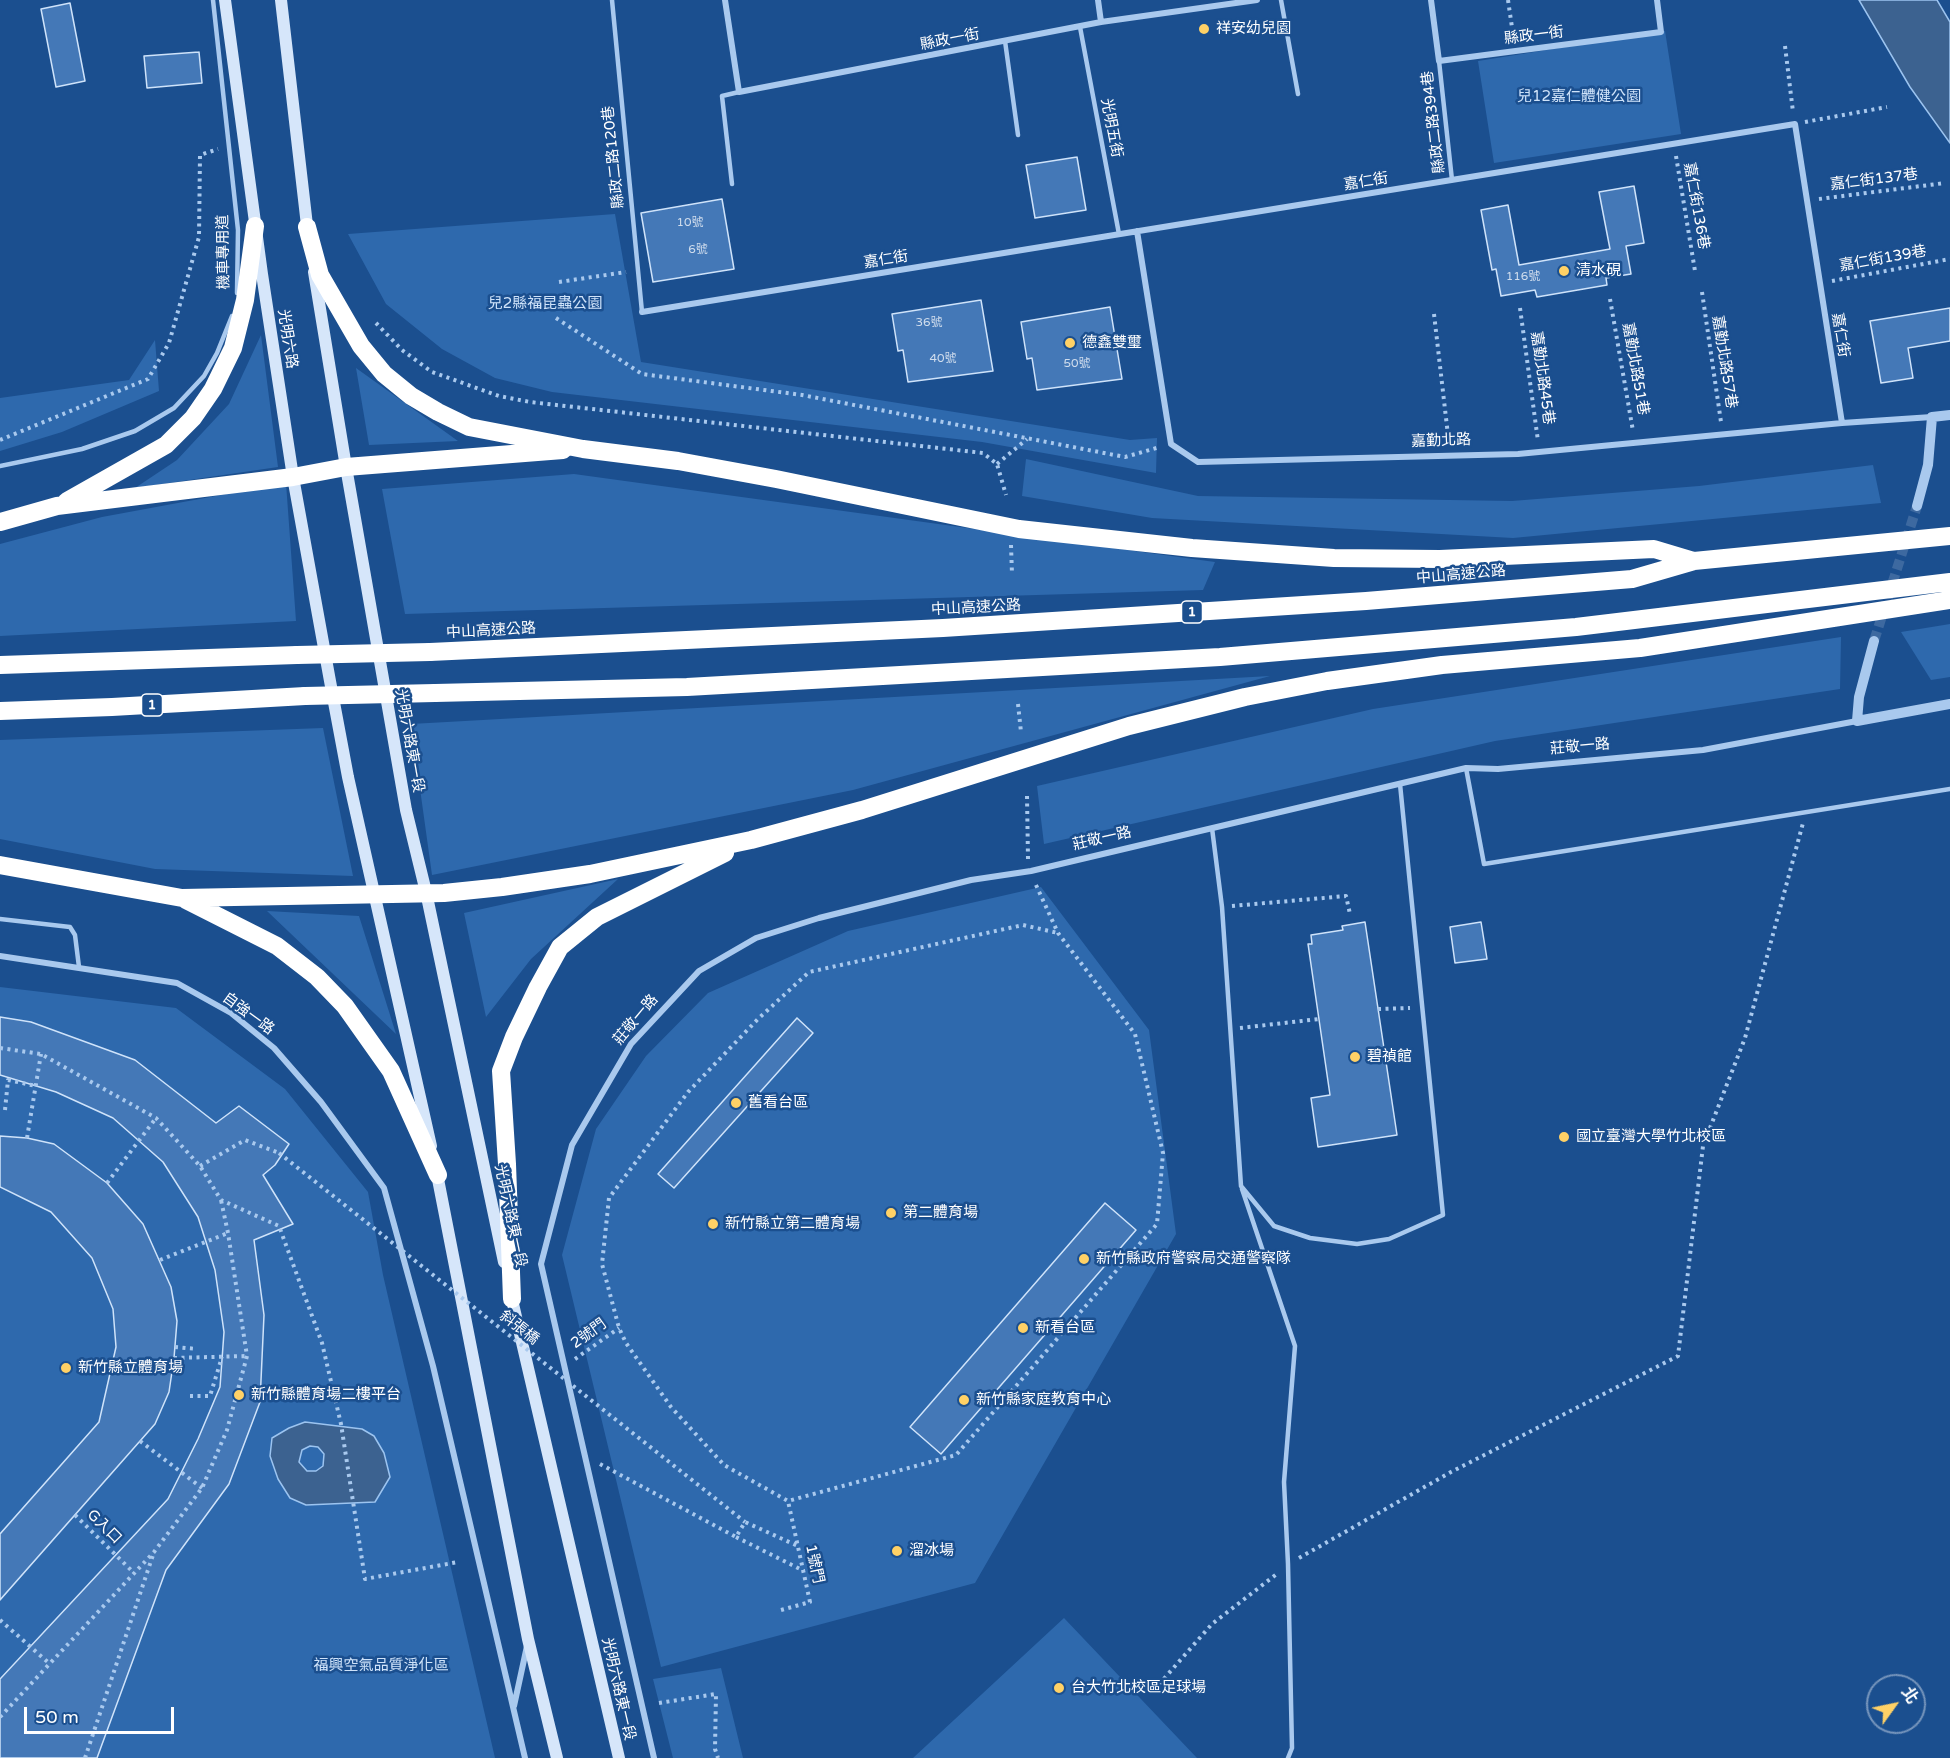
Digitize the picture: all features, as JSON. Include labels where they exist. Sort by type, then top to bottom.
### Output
[{"type":"highway","points":[[57,506],[166,445],[193,418],[213,389],[233,348],[245,300],[255,225]]},
{"type":"highway","points":[[307,227],[320,274],[338,309],[384,374],[411,396],[469,427],[583,449],[678,461],[776,479],[1019,529],[1192,548],[1334,558],[1440,559],[1654,549],[1694,561]]},
{"type":"highway","points":[[0,522],[57,506],[293,477],[346,468],[583,449]]},
{"type":"highway","name":"中山高速公路","points":[[0,665],[430,652],[943,628],[1366,601],[1632,579],[1694,561],[1950,536]]},
{"type":"highway","name":"1","points":[[0,711],[305,696],[687,687],[1220,657],[1576,627],[1950,582]]},
{"type":"highway","points":[[0,864],[182,898],[444,893],[502,887],[590,874],[751,840],[862,810],[1129,726],[1257,694],[1327,681],[1442,665],[1640,648],[1950,600]]},
{"type":"highway","points":[[512,1299],[501,1071],[514,1037],[538,987],[560,947],[597,917],[751,840]]},
{"type":"highway","points":[[182,898],[277,946],[317,977],[345,1006],[392,1071],[438,1175]]},
{"type":"main road","name":"光明六路","points":[[225,0],[255,225],[293,477],[348,777],[374,894]]},
{"type":"main road","points":[[281,0],[307,227],[346,468]]},
{"type":"main road","name":"光明六路東一段","points":[[346,468],[406,810],[426,892],[512,1299],[619,1758]]},
{"type":"main road","points":[[374,894],[438,1175],[528,1639],[557,1758]]},
{"type":"street","points":[[725,0],[739,92]]},
{"type":"street","points":[[1098,0],[1101,22]]},
{"type":"street","name":"縣政一街","points":[[739,92],[1101,22],[1257,0]]},
{"type":"street","points":[[1431,0],[1438,61]]},
{"type":"street","name":"縣政一街","points":[[1438,61],[1661,32],[1657,0]]},
{"type":"street","name":"嘉仁街","points":[[642,312],[1795,124],[1842,423]]},
{"type":"street","points":[[1137,231],[1170,444]]},
{"type":"street","name":"嘉勤北路","points":[[1170,444],[1198,462],[1450,456],[1540,452],[1950,415]]},
{"type":"street","points":[[1917,506],[1928,465],[1932,417]]},
{"type":"street","points":[[1857,721],[1859,697],[1874,640]]},
{"type":"street","name":"莊敬一路","points":[[541,1264],[572,1145],[632,1044],[699,971],[756,938],[819,918],[971,879],[1031,871],[1466,768],[1498,769],[1703,750],[1950,704]]},
{"type":"street","name":"自強一路","points":[[0,956],[177,983],[231,1013],[274,1048],[313,1093],[384,1188],[433,1366],[513,1710]]},
{"type":"street","name":"光明六路東一段","points":[[541,1264],[654,1758]]},
{"type":"street","points":[[525,1758],[513,1710],[528,1639]]},
{"type":"lane","name":"機車專用道","points":[[213,0],[238,230],[239,275],[236,303]]},
{"type":"lane","name":"縣政二路120巷","points":[[612,0],[642,312]]},
{"type":"lane","points":[[1281,0],[1298,94]]},
{"type":"lane","name":"光明五街","points":[[1080,27],[1119,234]]},
{"type":"lane","points":[[1005,41],[1018,135]]},
{"type":"lane","name":"縣政二路394巷","points":[[1438,61],[1452,180]]},
{"type":"lane","points":[[732,184],[722,96],[739,92]]},
{"type":"lane","name":"機車專用道","points":[[0,466],[82,449],[135,431],[174,408],[204,376],[217,353],[234,310]]},
{"type":"lane","points":[[1466,768],[1484,864],[1950,789]]},
{"type":"lane","points":[[1241,1186],[1274,1226],[1310,1238],[1357,1244],[1389,1239],[1443,1215],[1400,784]]},
{"type":"lane","points":[[1212,828],[1222,907],[1241,1186],[1294,1346],[1284,1482],[1292,1748],[1288,1758]]},
{"type":"lane","points":[[0,919],[70,927],[75,935],[79,967]]},
{"type":"path","points":[[1508,0],[1515,50]]},
{"type":"path","points":[[1785,46],[1795,124],[1887,107]]},
{"type":"path","name":"嘉仁街136巷","points":[[1673,144],[1695,272]]},
{"type":"path","points":[[0,440],[148,379],[169,343],[199,237],[200,155],[218,149]]},
{"type":"path","name":"嘉仁街137巷","points":[[1807,201],[1945,183]]},
{"type":"path","name":"嘉仁街139巷","points":[[1820,283],[1950,259]]},
{"type":"path","points":[[559,282],[638,270]]},
{"type":"path","name":"嘉勤北路57巷","points":[[1702,292],[1723,434]]},
{"type":"path","name":"嘉勤北路51巷","points":[[1610,299],[1635,443]]},
{"type":"path","name":"嘉勤北路45巷","points":[[1520,308],[1540,452]]},
{"type":"path","points":[[1434,314],[1450,456]]},
{"type":"path","points":[[556,318],[642,374],[802,395],[1125,457],[1170,444]]},
{"type":"path","points":[[376,323],[402,350],[432,372],[499,396],[530,402],[983,453],[997,464],[1006,495]]},
{"type":"path","points":[[997,464],[1028,439]]},
{"type":"path","points":[[1011,544],[1012,574]]},
{"type":"path","points":[[1018,704],[1021,732]]},
{"type":"path","points":[[1027,796],[1028,859]]},
{"type":"path","points":[[1154,1690],[1212,1624],[1288,1564],[1450,1472],[1678,1356],[1703,1146],[1745,1038],[1806,811]]},
{"type":"path","points":[[1036,885],[1058,933],[1135,1034],[1163,1153],[1157,1224],[956,1455],[788,1501],[724,1465],[671,1407],[626,1343],[619,1328],[602,1264],[609,1198],[688,1092],[758,1019],[809,972],[1023,925],[1058,933]]},
{"type":"path","points":[[1222,907],[1346,896],[1350,914]]},
{"type":"path","points":[[1378,1009],[1422,1008]]},
{"type":"path","points":[[1230,1029],[1319,1019]]},
{"type":"path","points":[[0,1048],[41,1054],[156,1118],[200,1166],[221,1200],[247,1356],[227,1430],[202,1488],[154,1551],[0,1717]]},
{"type":"path","points":[[27,1138],[41,1054]]},
{"type":"path","points":[[5,1110],[8,1080],[36,1086]]},
{"type":"path","points":[[107,1183],[156,1118]]},
{"type":"path","name":"斜張橋","points":[[200,1166],[245,1140],[279,1153],[745,1522],[798,1546]]},
{"type":"path","points":[[221,1200],[279,1226],[322,1343],[341,1424],[365,1580],[458,1562]]},
{"type":"path","points":[[160,1260],[228,1233]]},
{"type":"path","name":"2號門","points":[[574,1360],[619,1328]]},
{"type":"path","points":[[175,1347],[197,1349]]},
{"type":"path","points":[[174,1358],[247,1356]]},
{"type":"path","points":[[190,1396],[210,1396],[222,1357]]},
{"type":"path","points":[[140,1441],[202,1488]]},
{"type":"path","points":[[600,1464],[736,1538],[804,1571]]},
{"type":"path","name":"1號門","points":[[781,1610],[810,1602],[788,1501]]},
{"type":"path","name":"G入口","points":[[75,1515],[133,1572]]},
{"type":"path","points":[[736,1538],[745,1522]]},
{"type":"path","points":[[86,1758],[154,1551]]},
{"type":"path","points":[[0,1620],[50,1664]]},
{"type":"path","points":[[659,1703],[716,1694],[715,1749],[718,1758]]},
{"type":"green space","name":"兒12嘉仁體健公園","points":[[1665,31],[1681,134],[1494,163],[1478,61]]},
{"type":"green space","name":"兒2縣福昆蟲公園","points":[[615,214],[641,362],[1130,440],[1157,438],[1156,473],[982,442],[552,392],[495,378],[442,349],[386,304],[348,234]]},
{"type":"green space","points":[[261,335],[278,467],[135,488],[177,460],[229,404]]},
{"type":"green space","points":[[155,340],[159,391],[62,432],[0,451],[0,398],[129,380]]},
{"type":"green space","points":[[356,368],[458,441],[369,445]]},
{"type":"green space","points":[[1026,459],[1198,496],[1512,501],[1699,486],[1873,465],[1881,503],[1513,538],[1152,518],[1022,496]]},
{"type":"green space","points":[[574,474],[1215,562],[1203,590],[405,614],[382,489]]},
{"type":"green space","points":[[286,483],[296,621],[0,636],[0,544],[102,517]]},
{"type":"green space","points":[[1950,624],[1950,677],[1931,680],[1901,632]]},
{"type":"green space","points":[[1841,637],[1840,689],[1495,741],[1044,844],[1037,786],[1373,709]]},
{"type":"green space","points":[[1270,676],[853,790],[432,875],[411,724]]},
{"type":"green space","points":[[323,728],[353,876],[155,869],[0,839],[0,740]]},
{"type":"green space","points":[[618,879],[531,959],[486,1017],[464,913]]},
{"type":"green space","points":[[1041,887],[1149,1030],[1176,1234],[975,1583],[661,1667],[562,1255],[596,1129],[646,1056],[708,993],[848,931]]},
{"type":"green space","points":[[267,911],[359,916],[396,1034]]},
{"type":"green space","name":"福興空氣品質淨化區","points":[[0,987],[176,1008],[285,1089],[368,1192],[383,1275],[495,1758],[0,1758]]},
{"type":"green space","name":"台大竹北校區足球場","points":[[1064,1618],[1197,1758],[913,1758]]},
{"type":"green space","points":[[721,1668],[743,1758],[673,1758],[653,1679]]},
{"type":"shaded area","points":[[1859,0],[1937,0],[1950,22],[1950,143],[1910,87]]},
{"type":"shaded area","points":[[305,1422],[362,1429],[374,1436],[384,1453],[390,1477],[375,1502],[306,1505],[290,1498],[278,1479],[270,1456],[272,1438]],"holes":[[[310,1446],[318,1447],[324,1454],[323,1466],[316,1471],[307,1471],[299,1462],[302,1450]]]},
{"type":"building","points":[[70,3],[85,81],[56,87],[41,9]]},
{"type":"building","points":[[199,52],[202,83],[147,88],[144,56]]},
{"type":"building","points":[[1077,157],[1086,210],[1035,218],[1026,165]]},
{"type":"building","points":[[1634,186],[1644,243],[1626,246],[1631,274],[1606,278],[1607,285],[1537,297],[1535,290],[1501,296],[1496,269],[1492,270],[1481,210],[1508,205],[1519,265],[1610,249],[1599,192]]},
{"type":"building","points":[[722,199],[734,269],[653,282],[641,213]]},
{"type":"building","points":[[981,300],[993,371],[908,382],[903,350],[898,351],[892,314]]},
{"type":"building","name":"德鑫雙璽","points":[[1110,307],[1122,379],[1037,390],[1032,358],[1027,359],[1021,322]]},
{"type":"building","points":[[1950,308],[1950,341],[1908,348],[1913,378],[1881,383],[1870,321]]},
{"type":"building","name":"碧禎館","points":[[1365,922],[1397,1135],[1318,1147],[1311,1098],[1330,1095],[1308,944],[1312,944],[1311,935],[1343,930],[1342,926]]},
{"type":"building","points":[[1481,922],[1487,959],[1455,963],[1450,927]]},
{"type":"building","name":"新竹縣體育場二樓平台","points":[[0,1017],[31,1022],[135,1060],[216,1123],[239,1106],[289,1144],[275,1165],[263,1175],[293,1224],[254,1240],[264,1315],[260,1402],[229,1484],[166,1570],[97,1758],[0,1758],[0,1679],[168,1499],[198,1439],[220,1387],[224,1332],[215,1270],[198,1217],[163,1162],[113,1118],[56,1092],[0,1075]]},
{"type":"building","name":"舊看台區","points":[[797,1018],[813,1033],[674,1188],[658,1174]]},
{"type":"building","name":"新竹縣立體育場","points":[[0,1136],[27,1138],[54,1144],[107,1183],[143,1224],[171,1287],[177,1321],[169,1392],[155,1424],[0,1600],[0,1534],[99,1422],[116,1347],[113,1309],[92,1258],[51,1212],[0,1187]]},
{"type":"building","name":"新看台區","points":[[1105,1203],[1136,1230],[941,1454],[910,1427]]},
{"type":"tunnel","points":[[1874,641],[1917,506]]},
{"type":"place","name":"祥安幼兒園","points":[[1204,29]]},
{"type":"place","name":"清水硯","points":[[1564,271]]},
{"type":"place","name":"德鑫雙璽","points":[[1070,343]]},
{"type":"place","name":"碧禎館","points":[[1355,1057]]},
{"type":"place","name":"舊看台區","points":[[736,1103]]},
{"type":"place","name":"國立臺灣大學竹北校區","points":[[1564,1137]]},
{"type":"place","name":"第二體育場","points":[[891,1213]]},
{"type":"place","name":"新竹縣立第二體育場","points":[[713,1224]]},
{"type":"place","name":"新竹縣政府警察局交通警察隊","points":[[1084,1259]]},
{"type":"place","name":"新看台區","points":[[1023,1328]]},
{"type":"place","name":"新竹縣立體育場","points":[[66,1368]]},
{"type":"place","name":"新竹縣體育場二樓平台","points":[[239,1395]]},
{"type":"place","name":"新竹縣家庭教育中心","points":[[964,1400]]},
{"type":"place","name":"溜冰場","points":[[897,1551]]},
{"type":"place","name":"台大竹北校區足球場","points":[[1059,1688]]}]
